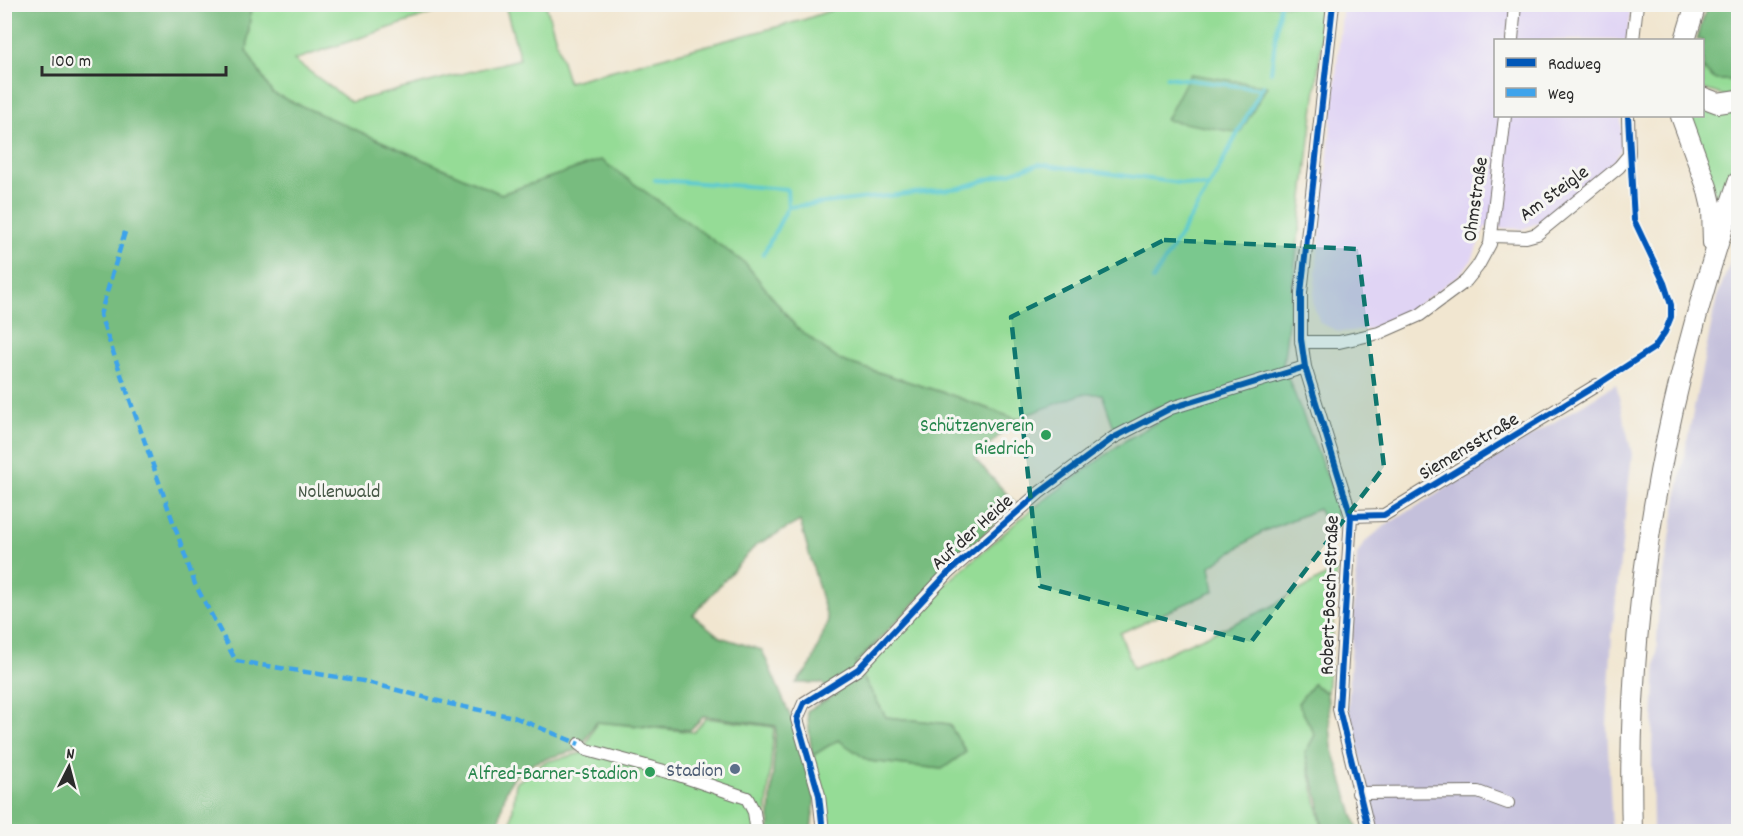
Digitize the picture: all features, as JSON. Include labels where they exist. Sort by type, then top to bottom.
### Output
[{"type":"highway","points":[[1685,39],[1696,4]]},
{"type":"highway","points":[[1704,98],[1718,103],[1738,100]]},
{"type":"highway","points":[[1681,117],[1707,187],[1717,246]]},
{"type":"highway","points":[[1632,831],[1632,705],[1643,565],[1671,412],[1690,333],[1738,182]]},
{"type":"highway","points":[[1717,246],[1738,208]]},
{"type":"street","name":"Robert-Bosch-Straße","points":[[1333,4],[1301,293],[1301,342],[1305,367],[1351,516],[1339,709],[1369,831]]},
{"type":"street","points":[[1512,39],[1515,4]]},
{"type":"street","points":[[1633,39],[1637,4]]},
{"type":"street","name":"Ohmstraße","points":[[1301,342],[1361,339],[1420,315],[1466,281],[1485,255],[1491,236],[1505,117]]},
{"type":"street","name":"Am Steigle","points":[[1491,236],[1526,237],[1537,234],[1604,180],[1629,155],[1628,117]]},
{"type":"street","name":"Auf der Heide","points":[[823,831],[819,795],[797,719],[804,703],[858,669],[949,572],[1039,493],[1113,438],[1171,408],[1305,367]]},
{"type":"street","name":"Siemensstraße","points":[[1351,516],[1384,516],[1597,385]]},
{"type":"street","points":[[579,744],[587,750],[679,775],[747,798],[754,812],[757,831]]},
{"type":"street","points":[[1358,793],[1478,792],[1508,803]]},
{"type":"highlighted area","points":[[1164,240],[1358,249],[1384,467],[1251,642],[1040,586],[1011,317]]},
{"type":"shaded area","points":[[1343,5],[1631,5],[1627,39],[1494,39],[1494,117],[1621,117],[1621,148],[1615,160],[1538,223],[1522,229],[1485,227],[1472,260],[1458,276],[1409,311],[1370,329],[1340,332],[1320,323],[1313,304]]},
{"type":"shaded area","points":[[1738,243],[1738,831],[1653,831],[1652,745],[1659,601],[1686,446],[1717,297]]},
{"type":"shaded area","points":[[1616,384],[1632,454],[1612,635],[1607,726],[1612,831],[1378,831],[1348,709],[1357,555],[1364,543],[1383,527]]},
{"type":"green space","name":"Nollenwald","points":[[5,5],[251,5],[247,52],[272,93],[501,194],[601,160],[746,264],[796,327],[839,360],[954,396],[1016,419],[975,459],[1015,503],[855,663],[886,717],[949,724],[966,752],[942,769],[869,761],[838,740],[812,756],[807,711],[833,696],[822,683],[796,683],[811,665],[828,621],[800,521],[756,545],[693,615],[720,637],[762,650],[798,734],[815,797],[809,831],[769,831],[776,726],[704,716],[690,730],[596,722],[579,750],[530,765],[514,777],[505,796],[498,831],[5,832]]},
{"type":"green space","points":[[251,5],[458,5],[294,60],[351,102],[520,59],[505,5],[546,5],[568,82],[803,20],[846,5],[1326,5],[1283,365],[1337,501],[1336,529],[1326,523],[1318,509],[1262,532],[1210,566],[1214,591],[1120,633],[1133,668],[1267,609],[1337,569],[1327,693],[1313,684],[1298,703],[1315,735],[1305,753],[1323,831],[827,831],[812,756],[838,739],[869,761],[942,769],[966,752],[949,724],[886,717],[855,663],[1027,513],[1126,440],[1168,416],[1157,407],[1114,428],[1102,394],[1082,394],[1016,419],[954,396],[839,360],[796,327],[746,264],[601,160],[501,194],[272,93],[247,52]]},
{"type":"green space","points":[[1707,5],[1738,5],[1738,80],[1716,80],[1704,70],[1704,39],[1697,39]]},
{"type":"green space","points":[[1704,71],[1716,80],[1738,80],[1738,93],[1725,96],[1704,89]]},
{"type":"green space","points":[[1190,74],[1267,86],[1240,133],[1166,120]]},
{"type":"green space","points":[[1704,103],[1738,106],[1738,156],[1720,208],[1687,117],[1704,117]]},
{"type":"green space","points":[[1313,684],[1327,693],[1332,747],[1358,831],[1323,831],[1319,801],[1305,753],[1315,735],[1298,703]]},
{"type":"green space","name":"Alfred-Barner-Stadion","points":[[706,718],[774,727],[765,831],[510,832],[516,783],[545,762],[582,753],[597,722],[694,732]]},
{"type":"waterway","points":[[1271,72],[1280,4]]},
{"type":"waterway","points":[[1167,77],[1261,89]]},
{"type":"waterway","points":[[763,255],[788,207],[960,188],[1039,164],[1209,187],[1263,86]]},
{"type":"waterway","points":[[655,180],[787,189],[788,207]]},
{"type":"waterway","points":[[1153,280],[1209,187]]},
{"type":"marked path","points":[[125,232],[100,315],[195,584],[236,661],[363,681],[450,704],[514,717],[579,744]]},
{"type":"cycle path","points":[[1333,4],[1301,293],[1301,339],[1305,367],[1351,516],[1339,709],[1369,832]]},
{"type":"cycle path","points":[[1351,516],[1384,515],[1654,348],[1665,332],[1671,317],[1671,305],[1664,283],[1634,220],[1628,117]]},
{"type":"cycle path","points":[[823,832],[819,795],[797,719],[804,703],[858,669],[949,572],[1039,493],[1113,438],[1171,408],[1305,367]]},
{"type":"place","name":"Schützenverein Riedrich","points":[[1046,435]]},
{"type":"place","name":"Stadion","points":[[735,769]]},
{"type":"place","name":"Alfred-Barner-Stadion","points":[[650,772]]}]
